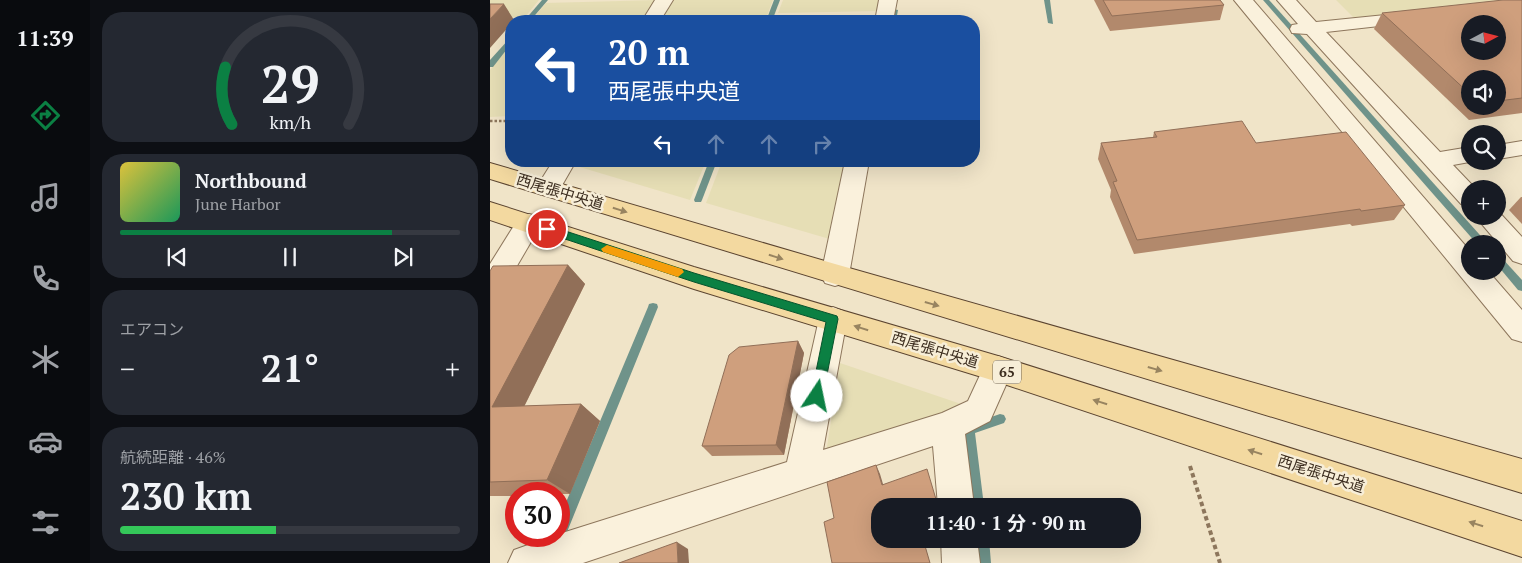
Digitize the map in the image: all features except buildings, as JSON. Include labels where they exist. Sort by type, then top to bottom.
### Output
[{"type":"main road","name":"西尾張中央道","points":[[490,171],[835,275],[1522,476]]},
{"type":"main road","name":"西尾張中央道","points":[[490,211],[694,278],[998,369],[1522,539]]},
{"type":"street","points":[[654,15],[664,0]]},
{"type":"street","points":[[885,15],[888,0]]},
{"type":"street","points":[[1243,0],[1275,32],[1461,258]]},
{"type":"street","points":[[1286,0],[1307,28],[1461,188]]},
{"type":"street","points":[[1275,32],[1436,15]]},
{"type":"street","points":[[1506,151],[1522,148]]},
{"type":"street","points":[[1435,160],[1461,156]]},
{"type":"street","points":[[548,188],[560,167]]},
{"type":"street","points":[[835,275],[856,167]]},
{"type":"street","points":[[490,286],[529,223]]},
{"type":"street","points":[[1495,225],[1522,254]]},
{"type":"street","points":[[1480,280],[1522,330]]},
{"type":"street","points":[[802,473],[832,319]]},
{"type":"street","points":[[548,560],[802,473],[948,426],[979,411],[998,369]]},
{"type":"street","points":[[948,426],[955,498]]},
{"type":"street","points":[[960,548],[961,563]]},
{"type":"path","points":[[490,121],[505,121]]},
{"type":"path","points":[[1178,428],[1220,563]]},
{"type":"shaded area","points":[[490,0],[539,0],[527,15],[505,15],[505,18],[490,18]]},
{"type":"shaded area","points":[[657,0],[648,15],[536,15],[546,3]]},
{"type":"shaded area","points":[[673,0],[773,0],[767,15],[664,15]]},
{"type":"shaded area","points":[[783,0],[882,0],[880,11],[778,13]]},
{"type":"shaded area","points":[[1336,0],[1522,0],[1522,2],[1356,20]]},
{"type":"shaded area","points":[[505,52],[505,116],[490,117],[490,70]]},
{"type":"shaded area","points":[[580,167],[704,167],[690,200]]},
{"type":"shaded area","points":[[720,167],[848,167],[833,240],[706,203]]},
{"type":"shaded area","points":[[840,363],[967,406],[826,453]]},
{"type":"waterway","points":[[532,15],[545,0]]},
{"type":"waterway","points":[[771,15],[777,0]]},
{"type":"waterway","points":[[1047,0],[1051,23]]},
{"type":"waterway","points":[[1266,0],[1475,235]]},
{"type":"waterway","points":[[894,15],[895,10]]},
{"type":"waterway","points":[[490,65],[505,47]]},
{"type":"waterway","points":[[698,200],[711,167]]},
{"type":"waterway","points":[[1506,269],[1522,287]]},
{"type":"waterway","points":[[570,508],[653,307]]},
{"type":"waterway","points":[[977,498],[969,430],[1000,419]]},
{"type":"waterway","points":[[983,548],[984,563]]},
{"type":"slow traffic","points":[[607,249],[678,272]]},
{"type":"route","points":[[547,229],[694,278],[832,319],[817,396]]}]
